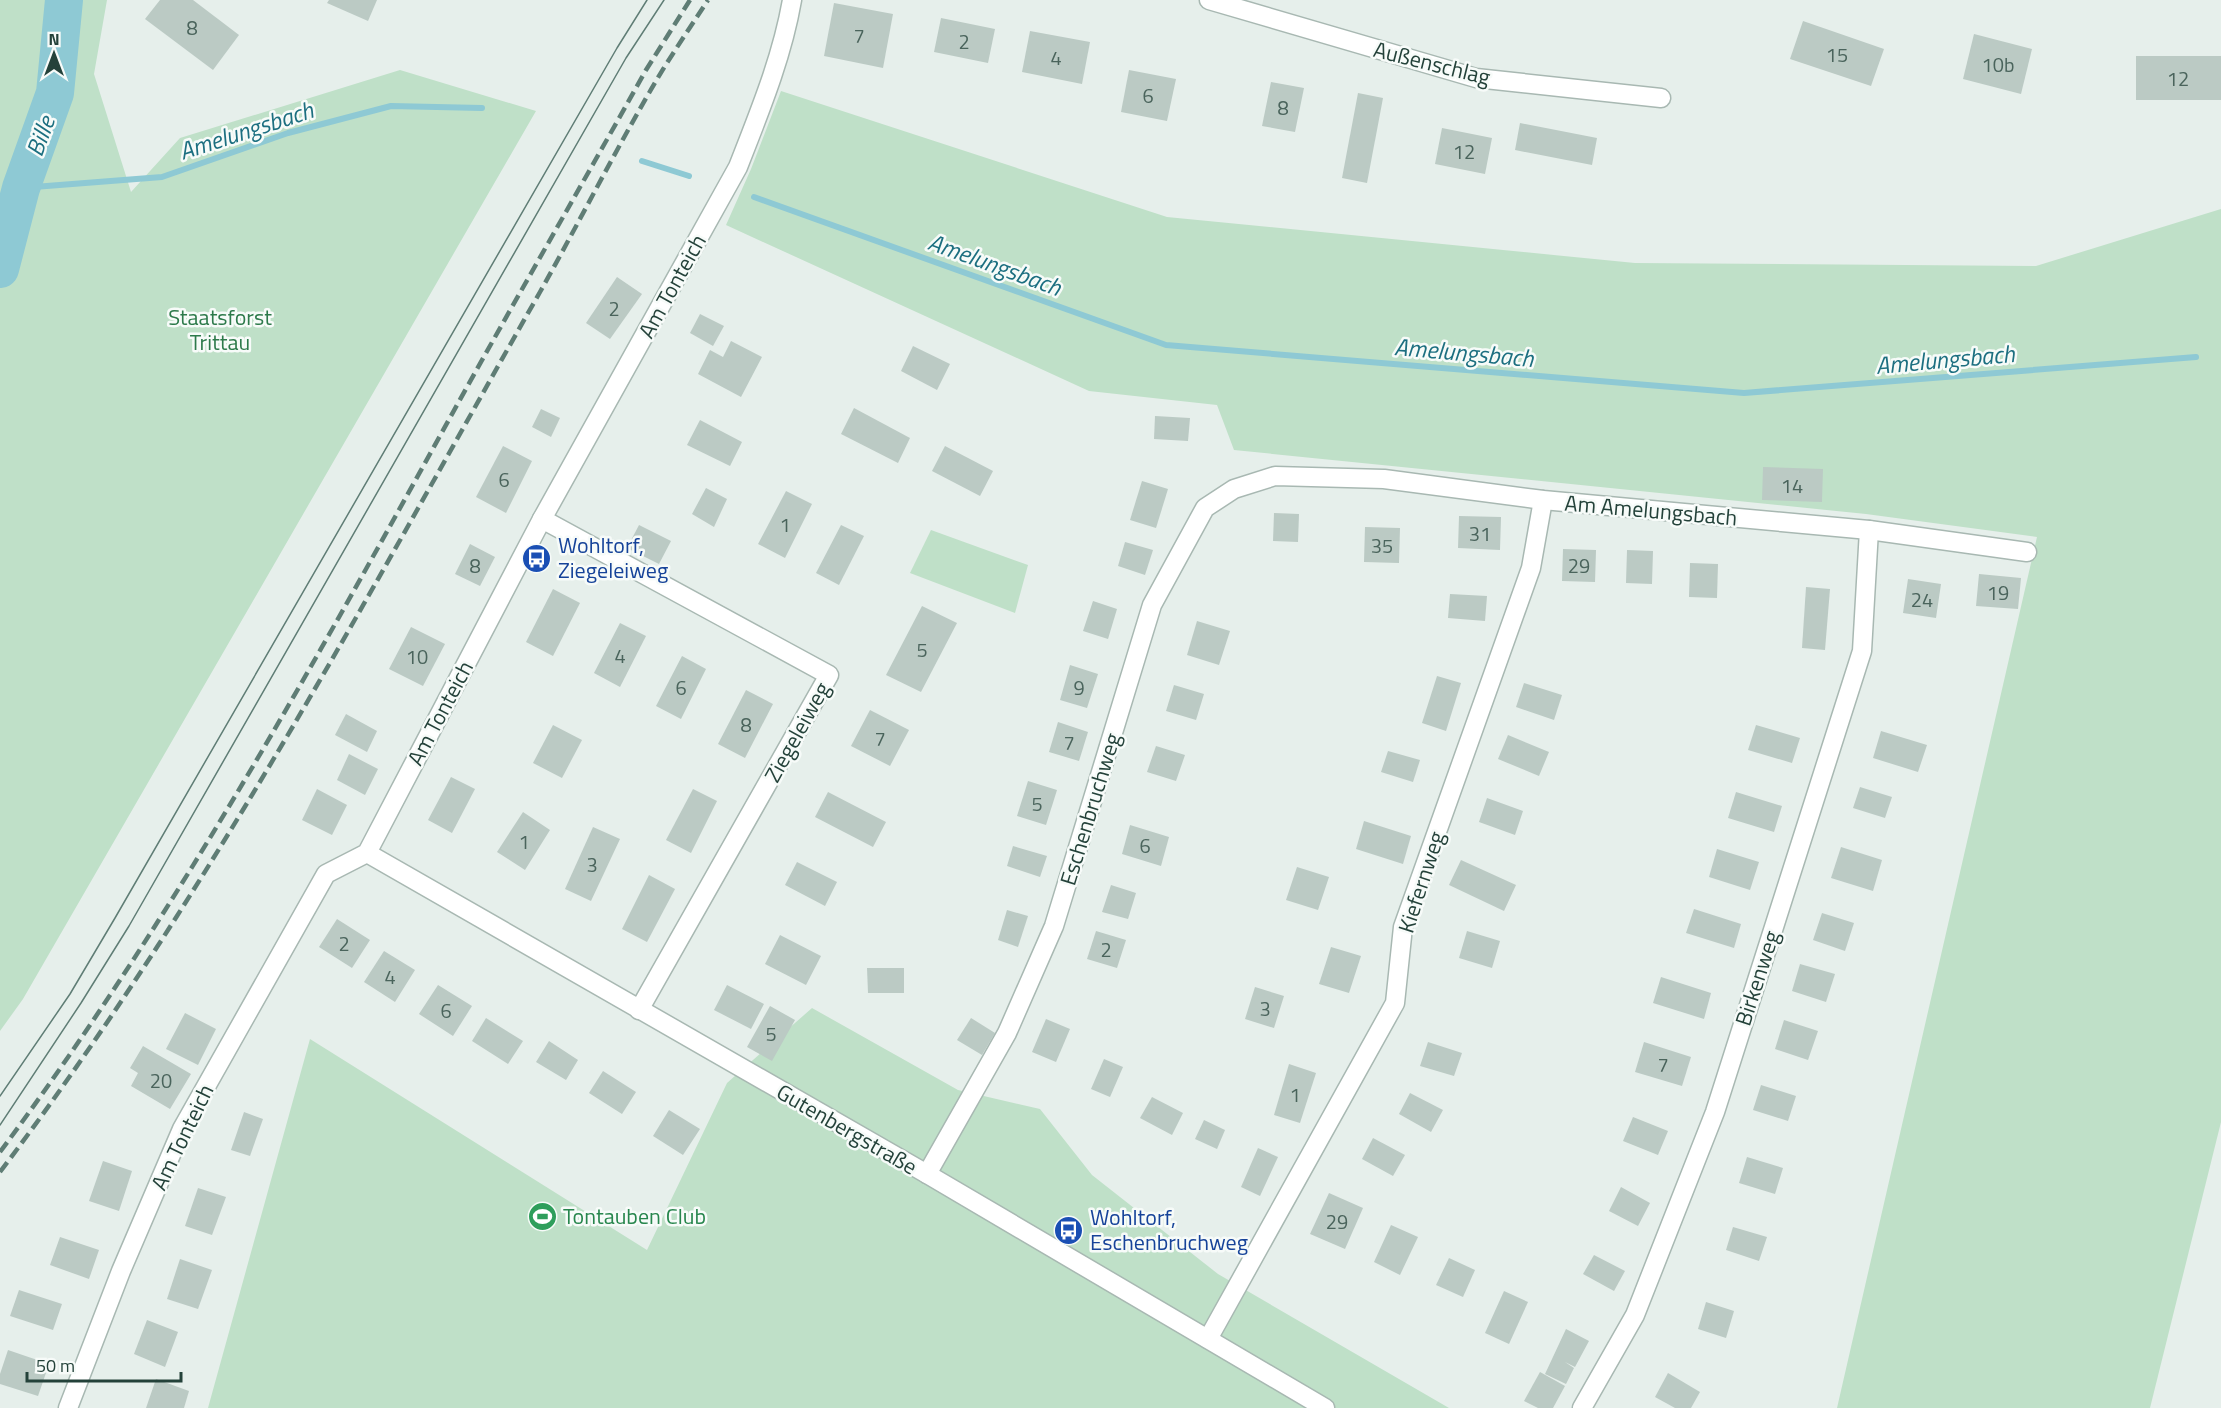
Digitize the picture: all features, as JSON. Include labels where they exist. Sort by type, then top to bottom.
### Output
[{"type":"street","name":"Am Tonteich","points":[[68,1408],[121,1271],[182,1129],[326,874],[367,853],[542,519],[738,167],[763,105],[792,0]]},
{"type":"street","name":"Außenschlag","points":[[1209,0],[1476,78],[1661,98]]},
{"type":"street","name":"Am Amelungsbach","points":[[1275,476],[1384,479],[1543,500],[1869,530],[2027,552]]},
{"type":"street","name":"Eschenbruchweg","points":[[927,1174],[1007,1033],[1054,926],[1152,605],[1205,508],[1234,489],[1275,476]]},
{"type":"street","name":"Kiefernweg","points":[[1208,1339],[1395,1003],[1403,927],[1531,568],[1543,500]]},
{"type":"street","name":"Ziegeleiweg","points":[[542,519],[829,675],[639,1010]]},
{"type":"street","name":"Birkenweg","points":[[1582,1408],[1635,1315],[1715,1112],[1862,651],[1869,530]]},
{"type":"street","name":"Gutenbergstraße","points":[[367,853],[927,1174],[1325,1408]]},
{"type":"green space","name":"Staatsforst Trittau","points":[[0,0],[107,0],[94,74],[131,192],[180,138],[400,70],[536,111],[23,999],[0,1031]]},
{"type":"green space","points":[[781,91],[1167,217],[1635,263],[2036,266],[2221,209],[2221,1122],[2150,1408],[1837,1408],[2037,537],[1866,514],[1234,450],[1217,405],[1089,391],[726,225],[751,169]]},
{"type":"green space","points":[[931,530],[1028,565],[1015,613],[910,573]]},
{"type":"green space","points":[[812,1008],[958,1090],[1040,1109],[1092,1175],[1218,1274],[1449,1408],[208,1408],[310,1039],[647,1250],[727,1083]]},
{"type":"building","points":[[160,0],[193,0],[239,35],[213,70],[145,19]]},
{"type":"building","points":[[329,0],[377,0],[368,21],[327,3]]},
{"type":"building","points":[[834,3],[893,14],[883,68],[824,56]]},
{"type":"building","points":[[941,18],[995,29],[988,63],[934,52]]},
{"type":"building","points":[[1803,21],[1884,49],[1871,86],[1790,59]]},
{"type":"building","points":[[1030,31],[1090,42],[1082,84],[1022,72]]},
{"type":"building","points":[[1974,34],[2032,49],[2021,94],[1963,79]]},
{"type":"building","points":[[2136,56],[2221,56],[2221,100],[2136,100]]},
{"type":"building","points":[[1129,70],[1176,79],[1167,121],[1121,112]]},
{"type":"building","points":[[1271,82],[1304,88],[1295,132],[1262,126]]},
{"type":"building","points":[[1358,93],[1383,98],[1367,183],[1342,178]]},
{"type":"building","points":[[1520,123],[1597,138],[1592,165],[1515,150]]},
{"type":"building","points":[[1442,128],[1492,138],[1485,174],[1435,164]]},
{"type":"building","points":[[617,277],[642,294],[610,339],[586,323]]},
{"type":"building","points":[[700,314],[724,326],[713,346],[690,333]]},
{"type":"building","points":[[731,341],[762,357],[741,397],[698,374],[710,350],[723,357]]},
{"type":"building","points":[[913,346],[950,364],[937,390],[901,371]]},
{"type":"building","points":[[854,408],[910,438],[898,463],[841,434]]},
{"type":"building","points":[[541,409],[560,418],[551,437],[532,427]]},
{"type":"building","points":[[1155,416],[1190,418],[1188,441],[1154,439]]},
{"type":"building","points":[[700,420],[742,442],[730,466],[687,445]]},
{"type":"building","points":[[503,446],[532,461],[506,513],[476,497]]},
{"type":"building","points":[[945,446],[993,471],[980,496],[932,471]]},
{"type":"building","points":[[1763,467],[1823,469],[1822,502],[1762,500]]},
{"type":"building","points":[[1142,481],[1168,489],[1156,528],[1130,520]]},
{"type":"building","points":[[706,488],[727,499],[714,527],[692,514]]},
{"type":"building","points":[[786,491],[812,504],[785,558],[758,544]]},
{"type":"building","points":[[1274,513],[1299,514],[1298,542],[1273,541]]},
{"type":"building","points":[[1459,516],[1501,517],[1500,550],[1458,548]]},
{"type":"building","points":[[639,525],[671,541],[659,564],[627,548]]},
{"type":"building","points":[[841,525],[864,536],[839,585],[816,573]]},
{"type":"building","points":[[1365,527],[1400,528],[1399,563],[1364,562]]},
{"type":"building","points":[[1125,542],[1153,550],[1145,575],[1118,566]]},
{"type":"building","points":[[470,544],[495,557],[480,586],[455,574]]},
{"type":"building","points":[[1563,549],[1596,550],[1595,582],[1562,581]]},
{"type":"building","points":[[1627,550],[1653,551],[1652,584],[1626,583]]},
{"type":"building","points":[[1690,563],[1718,564],[1717,598],[1689,597]]},
{"type":"building","points":[[1979,574],[2021,578],[2018,609],[1976,606]]},
{"type":"building","points":[[1908,579],[1941,584],[1936,618],[1903,613]]},
{"type":"building","points":[[1806,587],[1830,589],[1825,650],[1802,648]]},
{"type":"building","points":[[553,589],[580,603],[553,656],[526,642]]},
{"type":"building","points":[[1450,594],[1487,596],[1485,621],[1448,618]]},
{"type":"building","points":[[1093,601],[1117,609],[1108,639],[1083,631]]},
{"type":"building","points":[[922,606],[957,623],[921,692],[886,675]]},
{"type":"building","points":[[1197,621],[1230,631],[1219,665],[1187,655]]},
{"type":"building","points":[[620,623],[646,636],[620,687],[594,673]]},
{"type":"building","points":[[411,627],[445,644],[423,686],[389,669]]},
{"type":"building","points":[[682,656],[706,669],[681,719],[656,706]]},
{"type":"building","points":[[1070,665],[1098,674],[1087,708],[1060,700]]},
{"type":"building","points":[[1437,676],[1461,683],[1446,731],[1422,723]]},
{"type":"building","points":[[1524,683],[1562,695],[1554,720],[1516,707]]},
{"type":"building","points":[[1174,685],[1204,694],[1196,720],[1166,711]]},
{"type":"building","points":[[746,690],[773,704],[745,758],[718,744]]},
{"type":"building","points":[[870,710],[909,730],[890,766],[851,746]]},
{"type":"building","points":[[346,714],[377,731],[367,752],[335,735]]},
{"type":"building","points":[[1058,722],[1088,732],[1079,761],[1049,752]]},
{"type":"building","points":[[553,725],[582,740],[562,778],[533,763]]},
{"type":"building","points":[[1756,725],[1800,738],[1792,763],[1748,750]]},
{"type":"building","points":[[1881,731],[1927,745],[1918,772],[1873,758]]},
{"type":"building","points":[[1508,735],[1549,752],[1539,776],[1498,759]]},
{"type":"building","points":[[1156,746],[1185,755],[1176,781],[1147,772]]},
{"type":"building","points":[[1388,751],[1420,760],[1413,782],[1381,772]]},
{"type":"building","points":[[349,754],[378,769],[365,795],[337,780]]},
{"type":"building","points":[[451,777],[475,789],[452,833],[428,820]]},
{"type":"building","points":[[1028,781],[1057,790],[1046,825],[1017,816]]},
{"type":"building","points":[[1860,787],[1892,797],[1885,818],[1853,808]]},
{"type":"building","points":[[317,789],[347,805],[332,835],[302,820]]},
{"type":"building","points":[[693,789],[717,801],[691,853],[666,840]]},
{"type":"building","points":[[828,792],[886,822],[873,847],[815,817]]},
{"type":"building","points":[[1736,792],[1782,806],[1774,832],[1728,818]]},
{"type":"building","points":[[1487,798],[1523,811],[1515,835],[1479,822]]},
{"type":"building","points":[[523,812],[550,830],[525,870],[497,852]]},
{"type":"building","points":[[1364,821],[1411,836],[1403,864],[1356,849]]},
{"type":"building","points":[[1130,825],[1169,837],[1161,866],[1122,854]]},
{"type":"building","points":[[593,827],[620,839],[591,901],[565,889]]},
{"type":"building","points":[[1013,846],[1047,856],[1040,877],[1007,866]]},
{"type":"building","points":[[1841,847],[1882,860],[1873,891],[1831,878]]},
{"type":"building","points":[[1717,849],[1759,862],[1750,890],[1709,877]]},
{"type":"building","points":[[1461,860],[1516,885],[1504,911],[1449,885]]},
{"type":"building","points":[[797,862],[837,882],[825,906],[785,885]]},
{"type":"building","points":[[1297,867],[1329,877],[1318,910],[1286,900]]},
{"type":"building","points":[[649,875],[675,889],[647,942],[622,929]]},
{"type":"building","points":[[1111,885],[1136,893],[1128,919],[1102,912]]},
{"type":"building","points":[[1694,909],[1741,924],[1734,948],[1686,933]]},
{"type":"building","points":[[1007,910],[1028,916],[1018,947],[998,940]]},
{"type":"building","points":[[1822,913],[1854,923],[1845,951],[1813,940]]},
{"type":"building","points":[[337,919],[370,940],[352,968],[319,947]]},
{"type":"building","points":[[1096,931],[1126,940],[1117,968],[1087,959]]},
{"type":"building","points":[[1467,931],[1500,941],[1492,968],[1459,958]]},
{"type":"building","points":[[780,935],[821,956],[806,985],[765,964]]},
{"type":"building","points":[[1331,947],[1361,956],[1349,993],[1319,984]]},
{"type":"building","points":[[384,951],[415,970],[395,1002],[364,982]]},
{"type":"building","points":[[1800,964],[1835,974],[1826,1002],[1792,991]]},
{"type":"building","points":[[867,968],[904,968],[904,993],[868,993]]},
{"type":"building","points":[[1661,977],[1711,993],[1704,1019],[1653,1003]]},
{"type":"building","points":[[438,985],[472,1006],[453,1036],[419,1014]]},
{"type":"building","points":[[727,985],[764,1004],[751,1029],[714,1010]]},
{"type":"building","points":[[1255,987],[1284,996],[1274,1028],[1245,1019]]},
{"type":"building","points":[[770,1006],[795,1020],[772,1061],[747,1047]]},
{"type":"building","points":[[185,1013],[216,1029],[198,1065],[166,1049]]},
{"type":"building","points":[[486,1018],[523,1041],[508,1064],[472,1041]]},
{"type":"building","points":[[971,1018],[995,1033],[982,1055],[957,1040]]},
{"type":"building","points":[[1046,1019],[1070,1029],[1056,1062],[1032,1052]]},
{"type":"building","points":[[1784,1020],[1818,1031],[1808,1060],[1775,1049]]},
{"type":"building","points":[[549,1041],[578,1060],[566,1080],[536,1062]]},
{"type":"building","points":[[1428,1042],[1462,1053],[1454,1076],[1420,1066]]},
{"type":"building","points":[[1644,1042],[1691,1057],[1682,1086],[1635,1072]]},
{"type":"building","points":[[143,1046],[191,1074],[170,1109],[131,1086],[138,1073],[130,1068]]},
{"type":"building","points":[[1104,1059],[1123,1067],[1110,1097],[1091,1089]]},
{"type":"building","points":[[1289,1064],[1316,1073],[1300,1123],[1274,1115]]},
{"type":"building","points":[[603,1071],[636,1092],[622,1114],[589,1093]]},
{"type":"building","points":[[1761,1085],[1796,1096],[1788,1121],[1753,1110]]},
{"type":"building","points":[[1410,1093],[1443,1110],[1431,1132],[1399,1114]]},
{"type":"building","points":[[1152,1097],[1183,1113],[1172,1135],[1140,1118]]},
{"type":"building","points":[[669,1110],[700,1129],[683,1155],[653,1136]]},
{"type":"building","points":[[244,1112],[263,1119],[250,1156],[231,1150]]},
{"type":"building","points":[[1633,1117],[1668,1131],[1658,1155],[1623,1141]]},
{"type":"building","points":[[1204,1120],[1225,1130],[1217,1149],[1195,1139]]},
{"type":"building","points":[[1373,1138],[1405,1155],[1393,1176],[1362,1159]]},
{"type":"building","points":[[1258,1148],[1278,1157],[1260,1196],[1241,1187]]},
{"type":"building","points":[[1747,1157],[1783,1168],[1775,1194],[1739,1183]]},
{"type":"building","points":[[103,1161],[132,1171],[119,1211],[89,1201]]},
{"type":"building","points":[[1621,1187],[1650,1203],[1638,1226],[1609,1211]]},
{"type":"building","points":[[198,1188],[226,1197],[212,1235],[185,1226]]},
{"type":"building","points":[[1329,1193],[1363,1208],[1345,1249],[1310,1234]]},
{"type":"building","points":[[1391,1225],[1418,1237],[1400,1275],[1374,1262]]},
{"type":"building","points":[[1733,1227],[1767,1237],[1759,1261],[1726,1250]]},
{"type":"building","points":[[60,1237],[99,1250],[89,1279],[50,1265]]},
{"type":"building","points":[[1594,1255],[1625,1271],[1614,1291],[1583,1274]]},
{"type":"building","points":[[1449,1258],[1475,1270],[1463,1297],[1436,1285]]},
{"type":"building","points":[[180,1259],[212,1270],[198,1309],[167,1299]]},
{"type":"building","points":[[19,1290],[62,1304],[53,1330],[10,1316]]},
{"type":"building","points":[[1504,1291],[1528,1302],[1509,1344],[1485,1333]]},
{"type":"building","points":[[1706,1302],[1734,1311],[1726,1338],[1698,1329]]},
{"type":"building","points":[[147,1320],[178,1332],[165,1367],[134,1354]]},
{"type":"building","points":[[1566,1329],[1589,1341],[1575,1367],[1565,1362],[1574,1368],[1566,1384],[1545,1374]]},
{"type":"building","points":[[8,1350],[49,1364],[38,1396],[0,1384],[0,1374]]},
{"type":"building","points":[[1540,1372],[1565,1386],[1553,1408],[1538,1408],[1524,1401]]},
{"type":"building","points":[[1668,1373],[1700,1392],[1691,1408],[1675,1408],[1655,1397]]},
{"type":"building","points":[[156,1379],[189,1391],[184,1408],[146,1408]]},
{"type":"waterway","name":"Bille","points":[[0,269],[21,188],[55,93],[64,0]]},
{"type":"waterway","name":"Amelungsbach","points":[[21,188],[162,177],[288,133],[391,106],[482,108]]},
{"type":"waterway","name":"Amelungsbach","points":[[642,161],[689,176]]},
{"type":"waterway","name":"Amelungsbach","points":[[754,197],[1166,345],[1744,393],[2196,357]]},
{"type":"tram line","points":[[0,1096],[70,994],[115,918],[617,48],[647,0]]},
{"type":"tram line","points":[[0,1125],[129,926],[626,58],[664,0]]},
{"type":"railway","points":[[0,1152],[121,979],[178,890],[286,710],[646,70],[690,0]]},
{"type":"railway","points":[[0,1172],[76,1067],[148,961],[217,852],[349,629],[540,292],[649,93],[708,0]]},
{"type":"place","name":"Wohltorf, Ziegeleiweg","points":[[537,558]]},
{"type":"place","name":"Tontauben Club","points":[[542,1216]]},
{"type":"place","name":"Wohltorf, Eschenbruchweg","points":[[1069,1230]]}]
